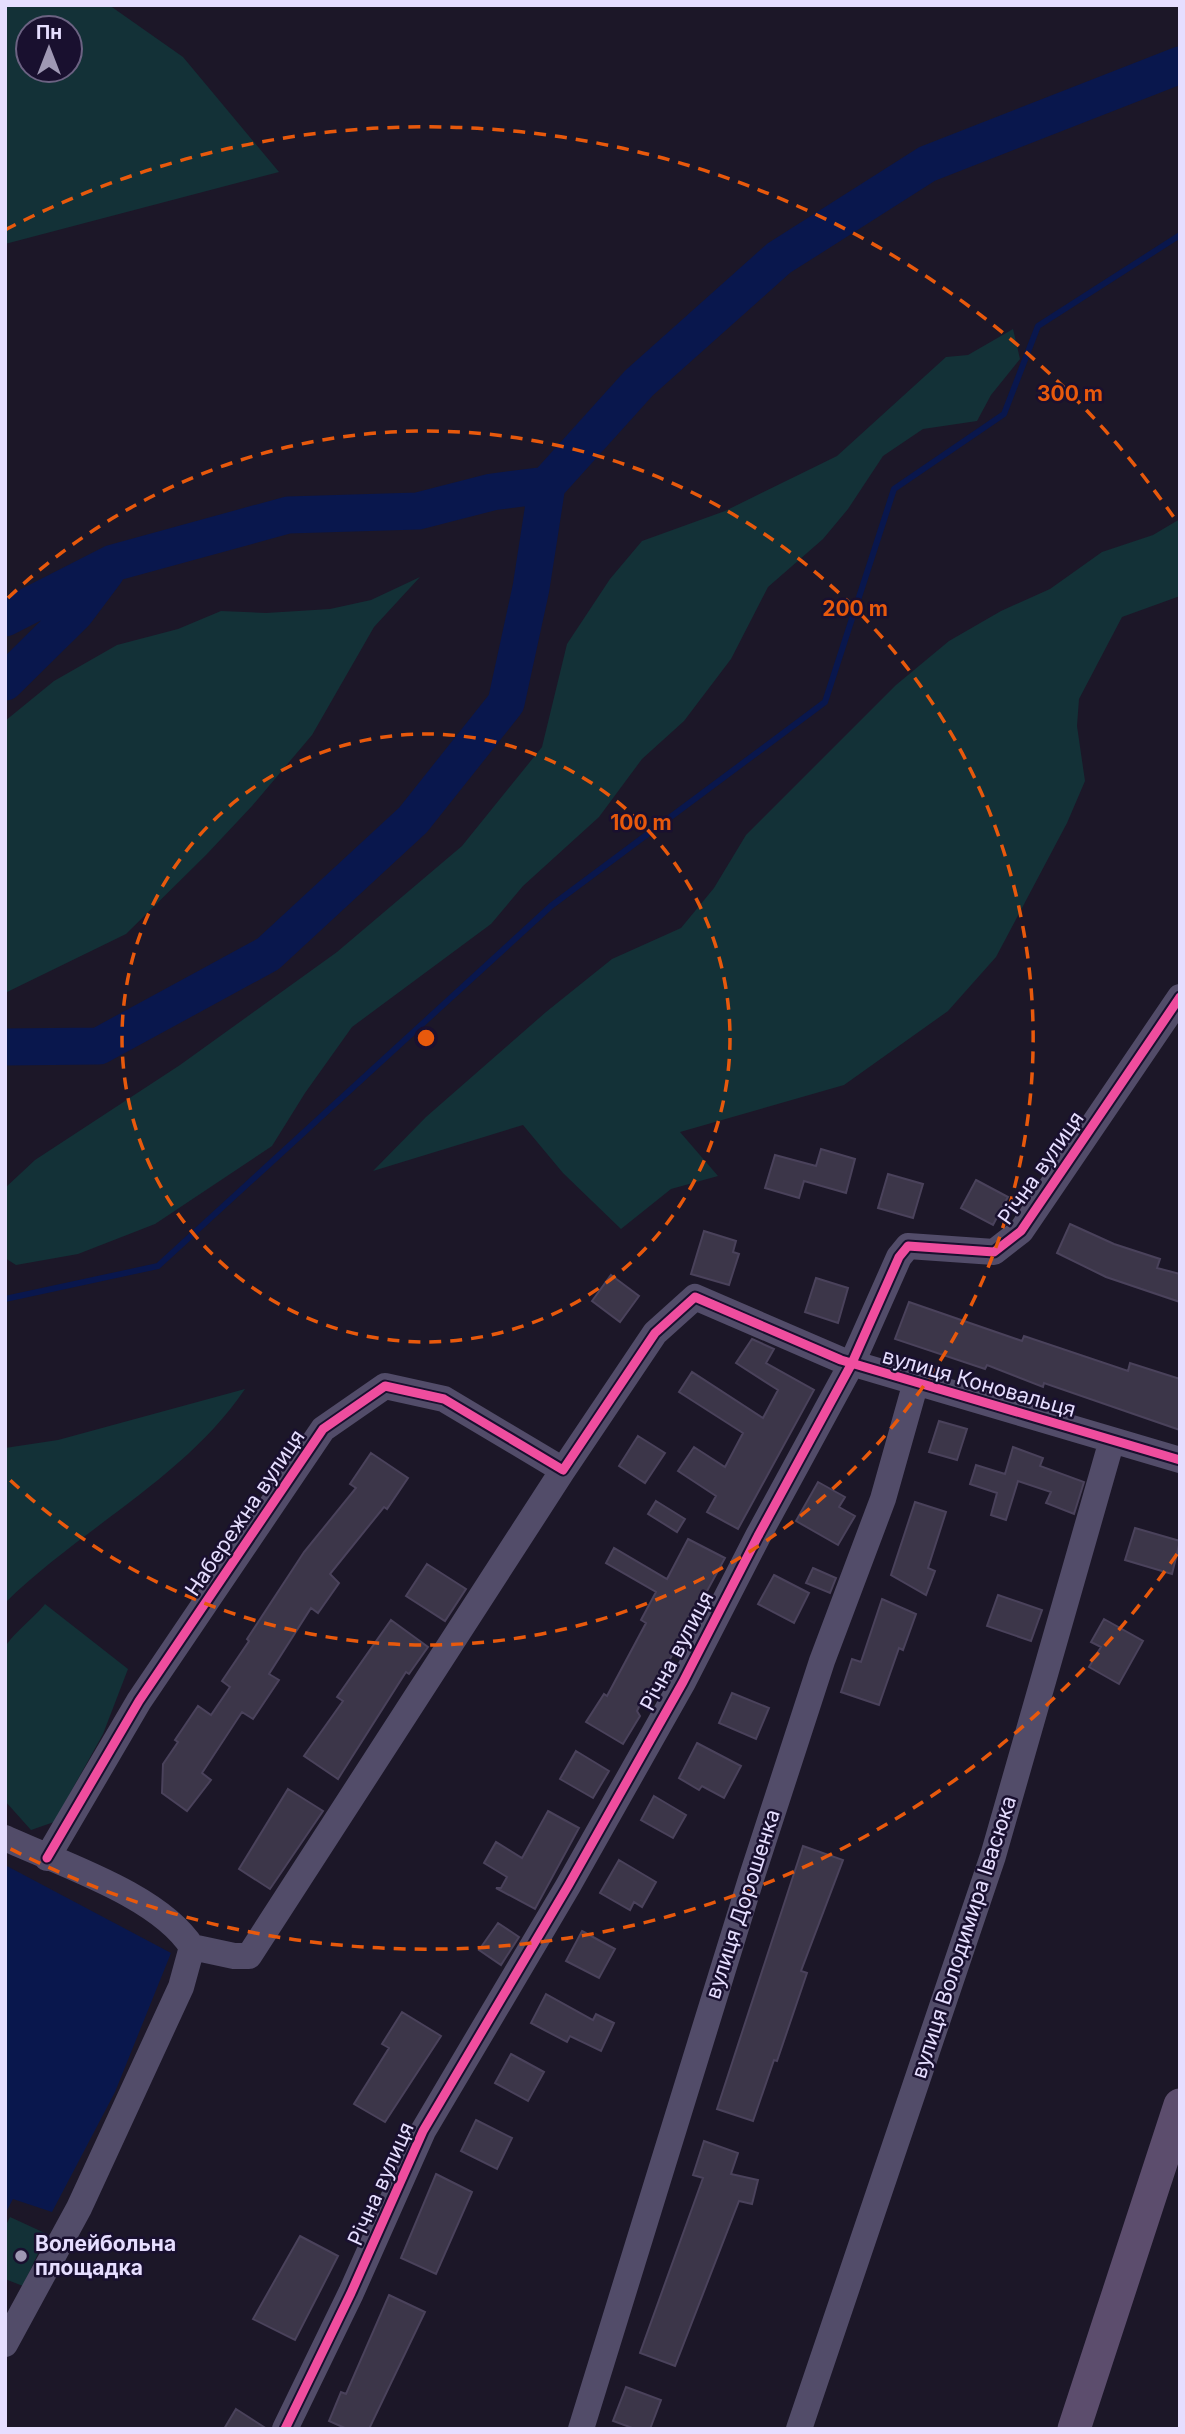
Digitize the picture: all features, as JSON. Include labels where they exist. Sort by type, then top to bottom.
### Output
[{"type":"main road","points":[[1074,2429],[1180,2105]]},
{"type":"street","name":"Річна вулиця","points":[[285,2429],[351,2293],[423,2131],[568,1886],[683,1682],[852,1363],[899,1257],[908,1246],[994,1252],[1021,1231],[1180,997]]},
{"type":"street","name":"вулиця Коновальця","points":[[563,1470],[655,1333],[695,1297],[852,1363],[1180,1460]]},
{"type":"street","name":"вулиця Дорошенка","points":[[581,2429],[751,1879],[822,1661],[883,1499],[916,1382]]},
{"type":"street","name":"Набережна вулиця","points":[[47,1858],[139,1701],[323,1429],[385,1386],[444,1398],[563,1470]]},
{"type":"street","name":"вулиця Володимира Івасюка","points":[[799,2429],[993,1856],[1112,1440]]},
{"type":"street","points":[[192,1947],[234,1956],[249,1956],[563,1470]]},
{"type":"street","points":[[5,1838],[144,1901],[184,1933],[192,1947],[181,1987],[79,2208],[5,2344]]},
{"type":"green space","points":[[5,5],[109,5],[183,57],[279,172],[5,244]]},
{"type":"green space","points":[[1013,329],[1020,359],[991,395],[977,421],[923,429],[883,456],[848,509],[823,539],[768,587],[731,659],[684,721],[642,759],[599,817],[523,886],[491,924],[352,1027],[305,1093],[272,1146],[155,1224],[78,1254],[16,1265],[5,1258],[5,1188],[35,1160],[180,1065],[337,952],[462,846],[542,747],[567,644],[610,579],[642,541],[725,511],[837,456],[946,357],[968,355]]},
{"type":"green space","points":[[1180,519],[1180,596],[1122,617],[1079,699],[1077,726],[1085,781],[1067,823],[996,957],[948,1011],[844,1085],[680,1132],[718,1176],[671,1189],[621,1229],[563,1173],[523,1125],[373,1171],[426,1117],[546,1012],[612,959],[681,928],[714,888],[746,835],[896,685],[949,641],[1001,611],[1050,589],[1102,552],[1153,535]]},
{"type":"green space","points":[[420,577],[374,627],[312,735],[206,855],[126,934],[5,993],[5,721],[54,681],[117,645],[178,629],[221,611],[266,613],[330,609],[371,600]]},
{"type":"green space","points":[[245,1389],[221,1421],[163,1476],[66,1550],[5,1603],[5,1448],[58,1440]]},
{"type":"green space","points":[[45,1604],[128,1669],[103,1734],[54,1822],[31,1830],[5,1801],[5,1648]]},
{"type":"green space","name":"Волейбольна площадка","points":[[10,2217],[47,2234],[23,2286],[5,2279],[5,2227]]},
{"type":"shaded area","points":[[5,1865],[171,1953],[115,2092],[52,2212],[13,2199],[5,2214]]},
{"type":"building","points":[[821,1149],[855,1159],[846,1193],[804,1181],[799,1198],[765,1188],[775,1155],[816,1166]]},
{"type":"building","points":[[888,1174],[923,1184],[913,1218],[878,1208]]},
{"type":"building","points":[[976,1180],[1008,1197],[993,1225],[961,1208]]},
{"type":"building","points":[[1070,1224],[1114,1244],[1160,1259],[1157,1268],[1180,1274],[1180,1302],[1106,1277],[1057,1253]]},
{"type":"building","points":[[704,1231],[736,1241],[733,1252],[739,1254],[729,1285],[691,1274]]},
{"type":"building","points":[[611,1275],[639,1296],[620,1322],[592,1301]]},
{"type":"building","points":[[816,1278],[848,1288],[838,1323],[805,1312]]},
{"type":"building","points":[[909,1302],[1022,1341],[1024,1336],[1128,1371],[1130,1363],[1180,1379],[1180,1430],[1044,1383],[1043,1387],[987,1365],[985,1369],[895,1339]]},
{"type":"building","points":[[752,1339],[774,1349],[766,1363],[814,1390],[738,1529],[707,1512],[716,1496],[678,1471],[694,1447],[725,1467],[743,1433],[679,1392],[692,1372],[763,1418],[778,1390],[736,1363]]},
{"type":"building","points":[[939,1421],[967,1429],[957,1460],[929,1452]]},
{"type":"building","points":[[638,1436],[665,1453],[645,1483],[619,1466]]},
{"type":"building","points":[[1013,1447],[1043,1458],[1040,1466],[1084,1482],[1074,1514],[1046,1503],[1051,1492],[1018,1481],[1006,1520],[991,1515],[997,1493],[970,1484],[976,1465],[1005,1474]]},
{"type":"building","points":[[371,1453],[408,1478],[387,1509],[384,1507],[330,1574],[339,1583],[318,1613],[311,1608],[269,1674],[279,1680],[253,1719],[242,1712],[202,1773],[211,1780],[187,1811],[162,1793],[163,1764],[178,1742],[175,1740],[198,1706],[211,1715],[230,1687],[222,1681],[249,1641],[247,1639],[304,1552],[356,1488],[350,1484]]},
{"type":"building","points":[[818,1482],[845,1497],[839,1507],[855,1516],[838,1545],[796,1521]]},
{"type":"building","points":[[656,1501],[685,1519],[677,1532],[648,1514]]},
{"type":"building","points":[[915,1502],[946,1512],[928,1568],[935,1571],[926,1595],[891,1575]]},
{"type":"building","points":[[1135,1528],[1180,1541],[1172,1574],[1125,1560]]},
{"type":"building","points":[[688,1539],[725,1558],[651,1694],[646,1692],[637,1711],[640,1716],[623,1744],[586,1722],[604,1694],[607,1696],[646,1623],[641,1620],[656,1592],[606,1563],[614,1548],[667,1579]]},
{"type":"building","points":[[427,1564],[466,1589],[445,1621],[406,1596]]},
{"type":"building","points":[[813,1568],[836,1578],[830,1593],[806,1583]]},
{"type":"building","points":[[774,1575],[809,1593],[794,1623],[758,1604]]},
{"type":"building","points":[[998,1595],[1042,1610],[1031,1641],[987,1626]]},
{"type":"building","points":[[882,1599],[916,1614],[903,1650],[899,1648],[879,1705],[841,1692],[852,1659],[861,1662]]},
{"type":"building","points":[[1104,1619],[1143,1641],[1119,1684],[1089,1667],[1101,1647],[1091,1642]]},
{"type":"building","points":[[391,1620],[428,1647],[409,1674],[406,1672],[338,1779],[304,1756],[343,1701],[337,1697]]},
{"type":"building","points":[[732,1693],[769,1708],[756,1739],[719,1723]]},
{"type":"building","points":[[697,1743],[741,1766],[724,1798],[702,1786],[699,1790],[679,1778]]},
{"type":"building","points":[[576,1751],[609,1771],[593,1798],[560,1779]]},
{"type":"building","points":[[288,1789],[323,1811],[270,1889],[239,1869]]},
{"type":"building","points":[[654,1796],[686,1815],[673,1838],[641,1820]]},
{"type":"building","points":[[548,1811],[579,1828],[535,1909],[496,1888],[501,1888],[507,1877],[484,1863],[496,1842],[522,1858]]},
{"type":"building","points":[[803,1846],[843,1860],[801,1971],[807,1973],[753,2121],[717,2109]]},
{"type":"building","points":[[619,1860],[656,1882],[642,1907],[634,1902],[630,1910],[600,1893]]},
{"type":"building","points":[[498,1923],[519,1937],[501,1965],[479,1950]]},
{"type":"building","points":[[582,1931],[615,1949],[599,1978],[566,1961]]},
{"type":"building","points":[[546,1994],[593,2020],[596,2014],[614,2023],[601,2051],[570,2036],[567,2042],[531,2023]]},
{"type":"building","points":[[402,2012],[441,2036],[385,2122],[354,2104],[389,2048],[382,2044]]},
{"type":"building","points":[[511,2054],[544,2072],[528,2101],[495,2083]]},
{"type":"building","points":[[476,2120],[512,2138],[497,2169],[461,2151]]},
{"type":"building","points":[[704,2141],[738,2153],[731,2174],[758,2180],[752,2204],[739,2201],[675,2366],[640,2353],[703,2178],[693,2175]]},
{"type":"building","points":[[436,2174],[472,2192],[436,2274],[401,2258]]},
{"type":"building","points":[[300,2236],[338,2256],[295,2340],[253,2319]]},
{"type":"building","points":[[389,2295],[425,2312],[369,2429],[347,2429],[329,2421],[341,2392],[346,2394]]},
{"type":"building","points":[[626,2387],[661,2400],[650,2429],[635,2429],[613,2421]]},
{"type":"building","points":[[236,2409],[267,2429],[224,2429]]},
{"type":"waterway","points":[[5,1047],[99,1046],[268,954],[413,820],[506,703],[531,588],[547,485],[639,383],[779,258],[927,164],[1180,65]]},
{"type":"waterway","points":[[5,1299],[158,1266],[551,906],[825,702],[894,489],[1004,414],[1038,326],[1180,235]]},
{"type":"waterway","points":[[5,618],[113,563],[288,515],[418,511],[492,492],[547,485]]},
{"type":"waterway","points":[[5,682],[76,612],[106,572]]},
{"type":"cycle path","points":[[285,2429],[351,2293],[423,2131],[568,1886],[683,1682],[852,1363],[899,1257],[908,1246],[994,1252],[1021,1231],[1180,997]]},
{"type":"cycle path","points":[[47,1858],[139,1701],[323,1429],[385,1386],[444,1399],[563,1470],[655,1333],[695,1297],[841,1360],[1180,1460]]},
{"type":"place","name":"Волейбольна площадка","points":[[21,2256]]}]
